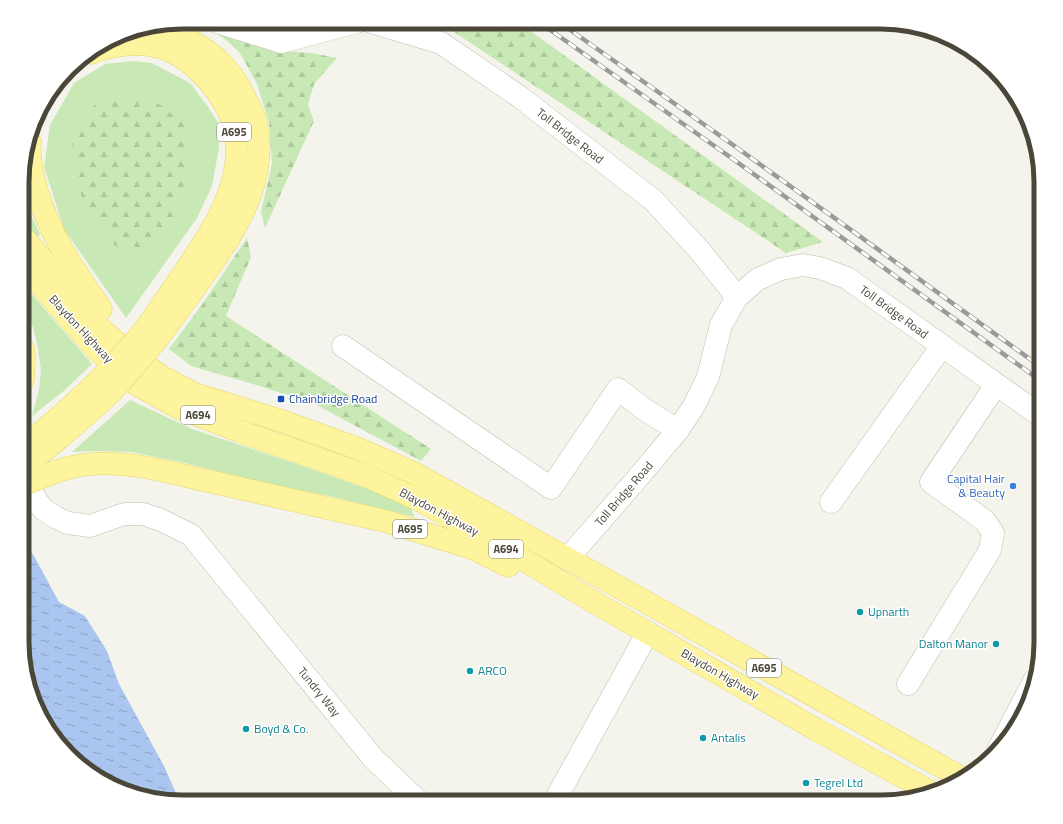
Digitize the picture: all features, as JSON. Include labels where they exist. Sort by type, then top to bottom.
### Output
[{"type":"main road","points":[[29,464],[108,394],[134,368],[172,306],[229,239],[245,209],[256,173],[258,152],[258,136],[247,102],[237,83],[226,68],[212,54],[198,44],[180,35],[162,30]]},
{"type":"main road","name":"A695","points":[[29,442],[96,383],[142,332],[172,306],[216,222],[228,196],[235,171],[236,145],[232,120],[220,96],[203,74],[187,61],[168,50],[146,44],[123,45],[110,48]]},
{"type":"main road","name":"A695","points":[[31,159],[31,168],[37,196],[49,226],[76,274],[109,320],[134,350],[162,377]]},
{"type":"main road","name":"A695","points":[[29,244],[103,331],[131,355],[162,377]]},
{"type":"main road","name":"Blaydon Highway","points":[[29,272],[96,348],[134,383],[177,407],[239,431],[340,466],[393,487],[484,536],[594,602],[817,730],[925,789]]},
{"type":"main road","name":"Blaydon Highway","points":[[162,377],[195,394],[282,421],[359,449],[414,473],[956,775]]},
{"type":"main road","name":"A695","points":[[29,482],[55,471],[73,467],[96,464],[117,464],[217,483],[385,521],[472,548],[537,580],[594,602]]},
{"type":"street","points":[[239,29],[281,42],[330,29]]},
{"type":"street","name":"Toll Bridge Road","points":[[395,29],[441,43],[520,97],[653,200],[700,251],[737,297]]},
{"type":"street","name":"Toll Bridge Road","points":[[567,559],[678,430],[694,406],[708,377],[721,325],[737,297],[758,279],[781,269],[802,265],[820,268],[846,278],[1034,411]]},
{"type":"street","points":[[343,346],[551,488],[618,389],[645,410],[678,430]]},
{"type":"street","points":[[830,502],[942,346]]},
{"type":"street","points":[[908,684],[990,550],[992,533],[985,521],[931,482],[996,385]]},
{"type":"street","name":"Tundry Way","points":[[29,488],[43,509],[68,523],[90,526],[124,514],[143,514],[161,520],[191,535],[373,758],[412,795]]},
{"type":"street","points":[[558,795],[648,632]]},
{"type":"green space","points":[[210,29],[221,29],[269,50],[312,53],[337,58],[314,84],[308,105],[314,121],[265,228],[261,212],[272,164],[269,123],[257,84],[240,53],[226,40]]},
{"type":"green space","points":[[450,29],[528,29],[823,242],[786,253]]},
{"type":"green space","points":[[134,61],[152,63],[190,83],[219,124],[219,148],[212,186],[197,218],[126,318],[64,229],[44,167],[50,125],[74,83],[105,64]]},
{"type":"green space","points":[[152,98],[184,124],[189,164],[176,216],[145,252],[115,246],[82,199],[71,137],[99,99]]},
{"type":"green space","points":[[29,211],[40,234],[37,239],[29,229]]},
{"type":"green space","points":[[247,238],[251,257],[226,316],[431,449],[421,461],[311,402],[191,366],[169,349],[201,306]]},
{"type":"green space","points":[[29,291],[92,364],[66,389],[32,416],[39,390],[41,370],[33,327],[29,319]]},
{"type":"green space","points":[[130,400],[192,429],[379,493],[410,507],[415,517],[334,497],[131,452],[72,452]]},
{"type":"water","points":[[29,549],[59,602],[85,616],[107,651],[119,684],[164,766],[177,795],[143,790],[114,779],[81,757],[67,743],[55,727],[45,710],[37,691],[30,662]]},
{"type":"railway","points":[[549,29],[730,157],[1034,376]]},
{"type":"railway","points":[[569,29],[736,147],[1034,362]]},
{"type":"place","name":"Chainbridge Road","points":[[281,399]]},
{"type":"place","name":"Capital Hair & Beauty","points":[[1013,486]]},
{"type":"place","name":"Upnarth","points":[[860,612]]},
{"type":"place","name":"Dalton Manor","points":[[996,644]]},
{"type":"place","name":"ARCO","points":[[470,671]]},
{"type":"place","name":"Boyd & Co.","points":[[246,729]]},
{"type":"place","name":"Antalis","points":[[703,738]]},
{"type":"place","name":"Tegrel Ltd","points":[[806,783]]}]
